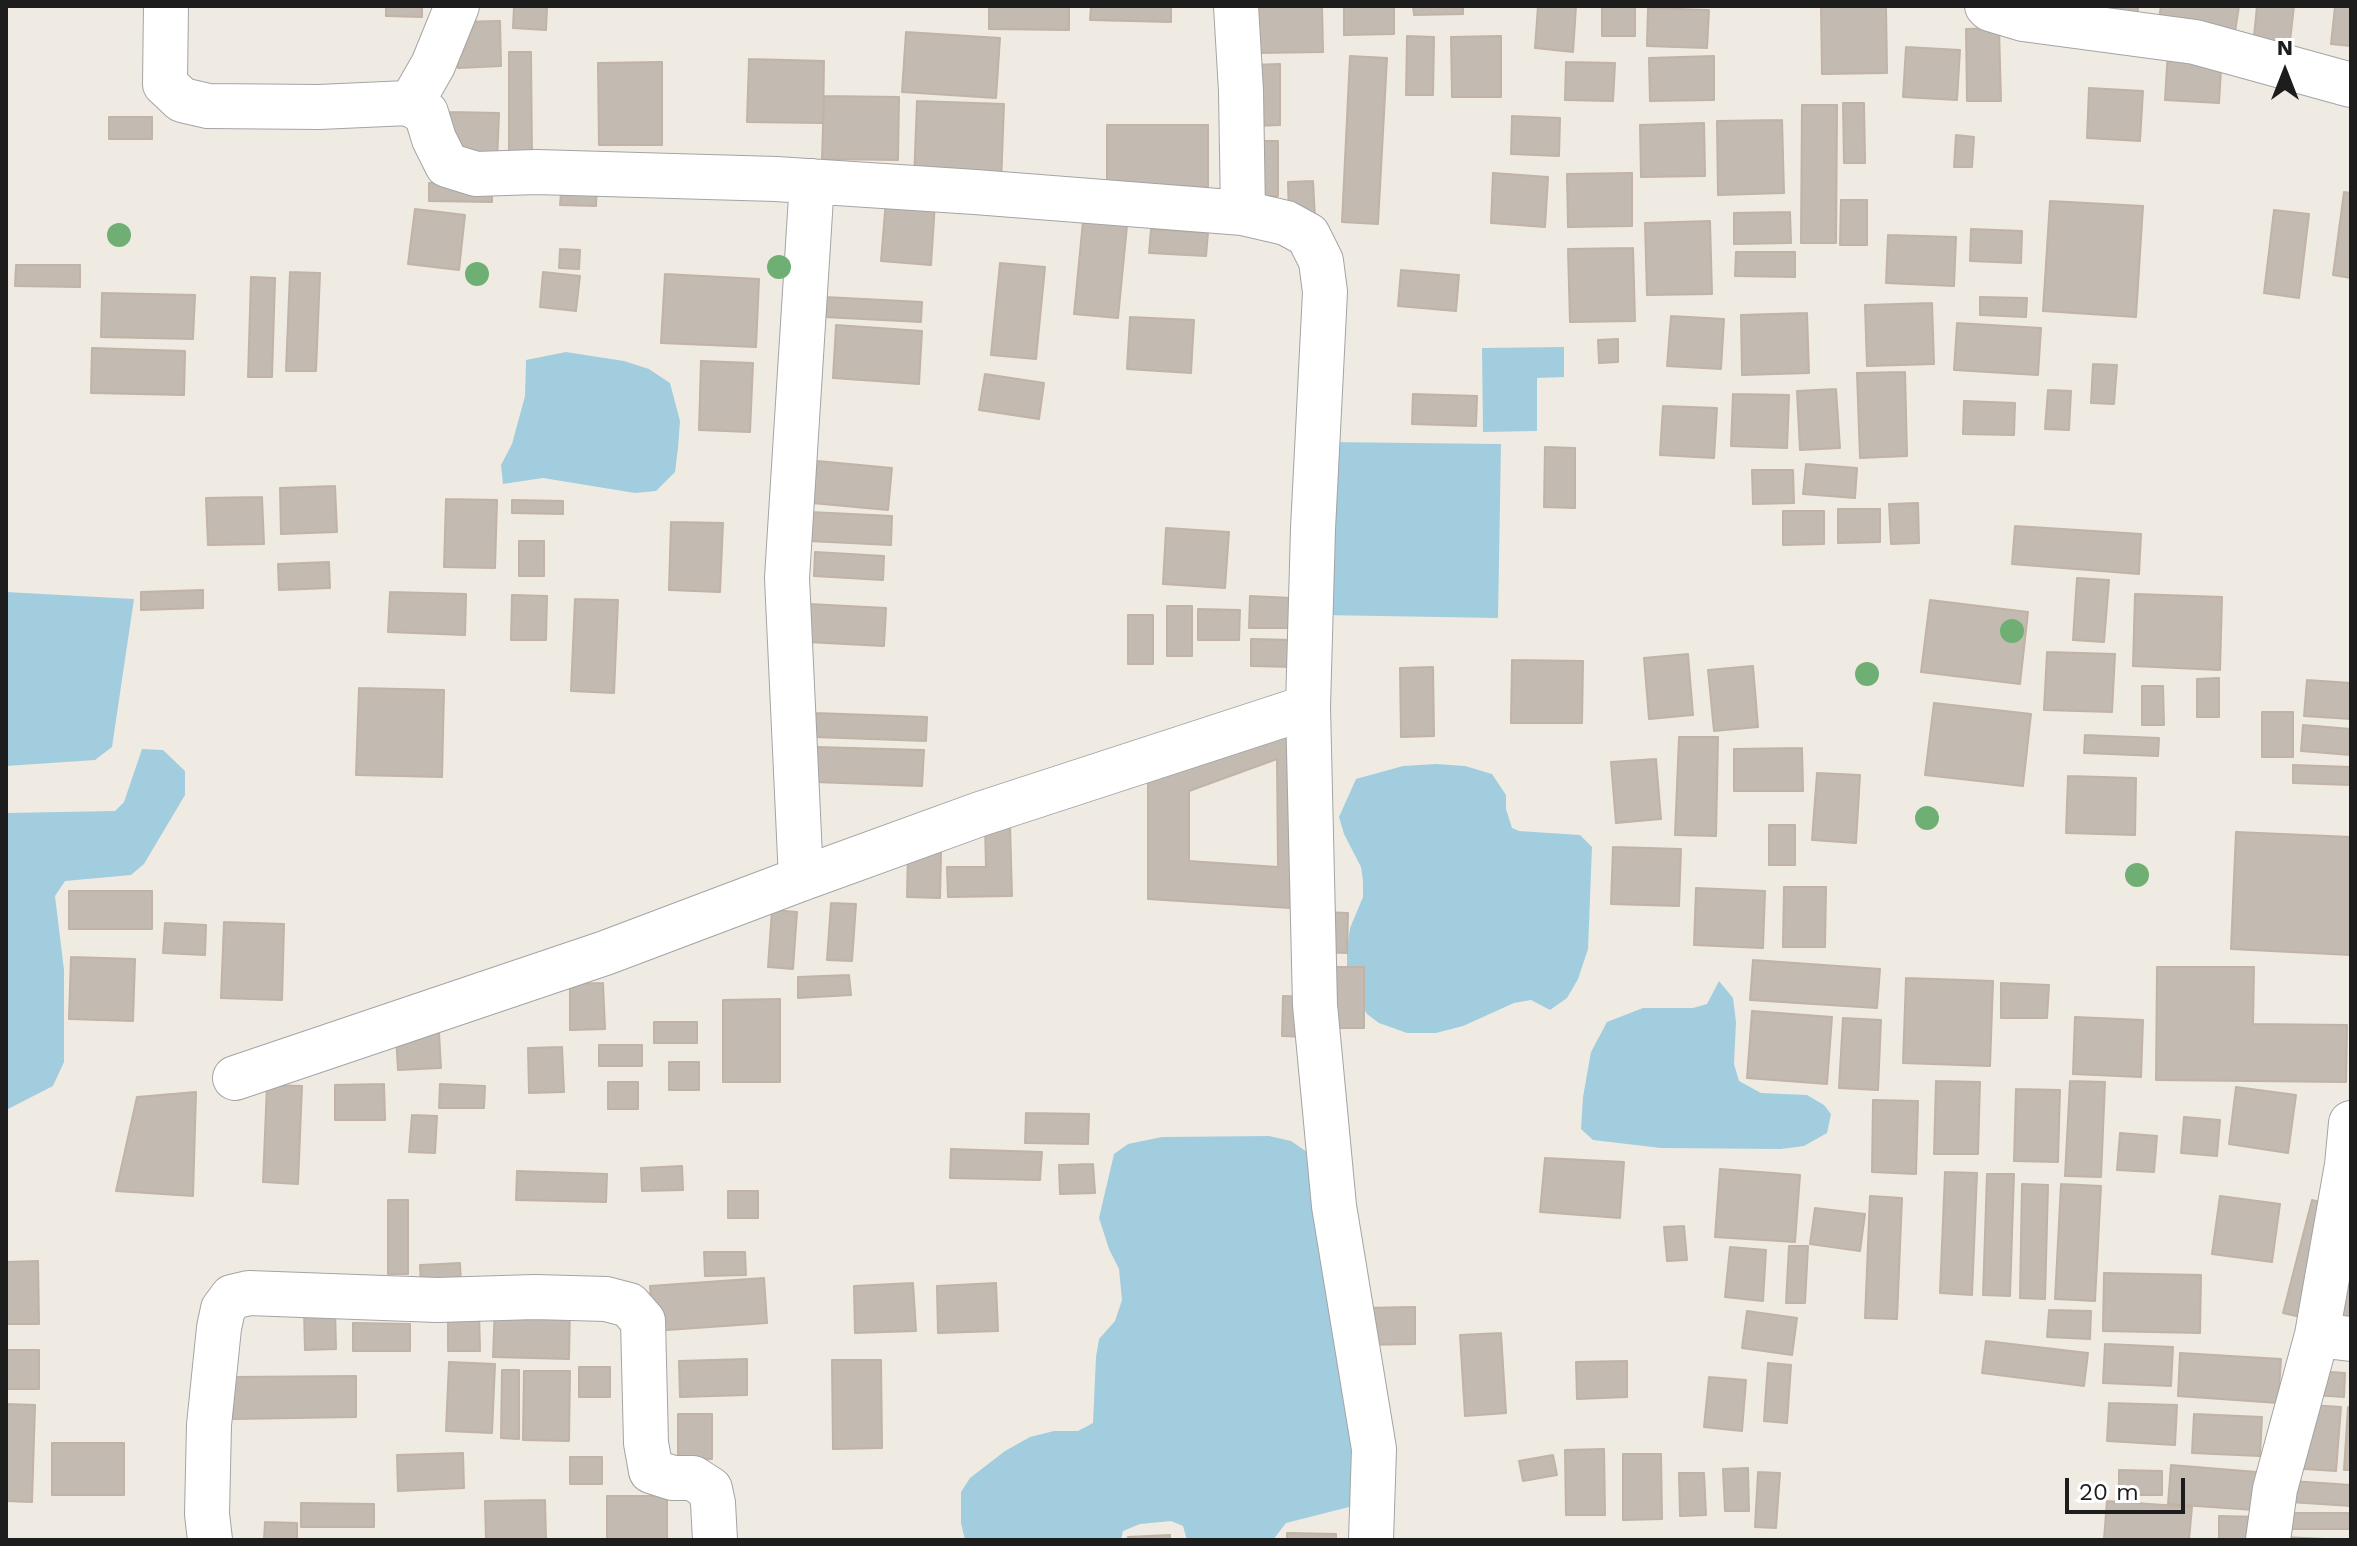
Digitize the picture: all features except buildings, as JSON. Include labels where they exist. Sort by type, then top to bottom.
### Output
[{"type":"street","points":[[166,6],[165,84],[182,100],[208,106],[410,105],[426,113],[447,165],[476,174],[536,172],[812,181],[1243,213],[1286,223],[1308,235],[1321,261],[1325,292],[1308,707],[1315,1005],[1334,1206],[1374,1449],[1371,1540]]},
{"type":"street","points":[[410,105],[433,65],[457,6]]},
{"type":"street","points":[[1236,6],[1243,213]]},
{"type":"street","points":[[1987,6],[2023,19],[2195,42],[2351,85]]},
{"type":"street","points":[[801,879],[787,578],[812,181]]},
{"type":"street","points":[[235,1078],[605,953],[980,814],[1308,707]]},
{"type":"street","points":[[2268,1540],[2275,1489],[2334,1337],[2351,1123]]},
{"type":"street","points":[[210,1540],[207,1514],[209,1425],[219,1328],[223,1309],[232,1297],[249,1293],[437,1300],[535,1297],[606,1299],[629,1305],[643,1321],[646,1443],[651,1471],[673,1478],[693,1478],[710,1489],[715,1540]]},
{"type":"water","points":[[1564,347],[1564,377],[1537,378],[1537,431],[1483,432],[1482,348]]},
{"type":"water","points":[[566,352],[624,361],[649,369],[670,383],[680,421],[675,472],[656,491],[635,493],[543,478],[503,484],[501,465],[512,444],[525,396],[526,360]]},
{"type":"water","points":[[1324,442],[1501,444],[1498,618],[1321,615]]},
{"type":"water","points":[[6,592],[134,599],[112,747],[95,760],[6,766]]},
{"type":"water","points":[[142,749],[163,750],[185,771],[185,795],[144,864],[131,875],[65,881],[55,896],[64,970],[64,1062],[53,1086],[6,1110],[6,813],[115,811],[124,802]]},
{"type":"water","points":[[1403,766],[1465,766],[1492,774],[1506,795],[1506,809],[1512,828],[1580,835],[1592,847],[1588,949],[1578,979],[1567,998],[1550,1010],[1531,1000],[1514,1003],[1463,1026],[1436,1033],[1407,1033],[1379,1023],[1367,1014],[1356,994],[1347,971],[1347,949],[1350,928],[1363,897],[1363,881],[1361,867],[1339,817],[1356,779]]},
{"type":"water","points":[[1719,981],[1733,998],[1736,1022],[1734,1064],[1739,1081],[1761,1093],[1807,1095],[1824,1105],[1831,1114],[1827,1133],[1804,1146],[1781,1149],[1661,1148],[1593,1140],[1581,1129],[1583,1097],[1591,1052],[1607,1022],[1643,1008],[1693,1008],[1707,1004]]},
{"type":"water","points":[[1269,1136],[1291,1141],[1310,1154],[1316,1174],[1357,1489],[1349,1507],[1286,1523],[1273,1540],[1187,1540],[1183,1526],[1171,1521],[1140,1524],[1123,1531],[1121,1540],[965,1540],[961,1523],[961,1492],[970,1478],[1005,1451],[1030,1437],[1054,1431],[1078,1431],[1093,1423],[1099,1339],[1115,1321],[1122,1300],[1119,1269],[1099,1218],[1114,1154],[1128,1144],[1162,1137]]}]
